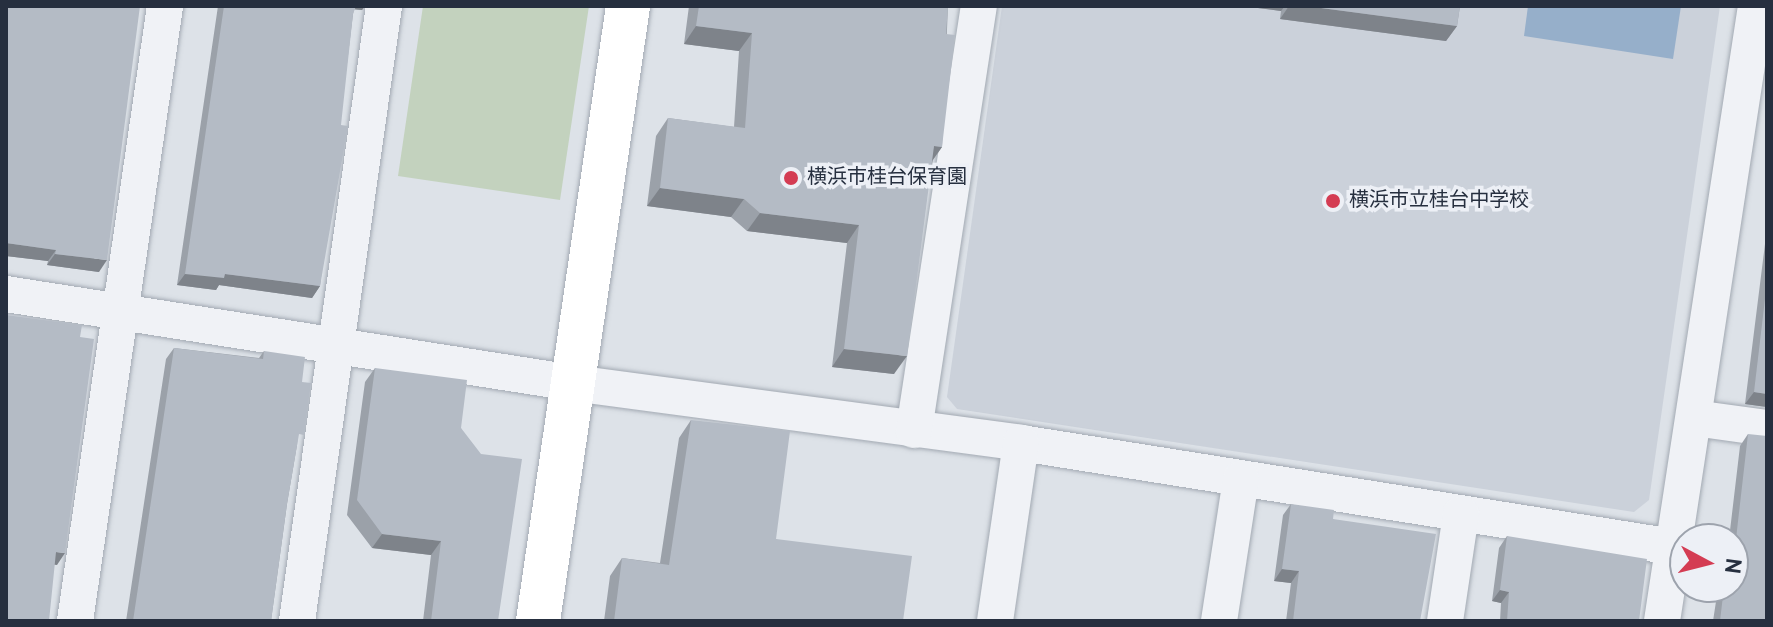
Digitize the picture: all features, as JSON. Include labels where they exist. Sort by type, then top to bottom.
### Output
[{"type":"street","points":[[75,621],[165,6]]},
{"type":"street","points":[[297,621],[339,348],[384,6]]},
{"type":"street","points":[[538,621],[628,6]]},
{"type":"street","points":[[914,430],[979,6]]},
{"type":"street","points":[[1677,523],[1756,6]]},
{"type":"street","points":[[6,294],[573,383],[1021,443],[1669,546]]},
{"type":"street","points":[[1694,418],[1767,428]]},
{"type":"street","points":[[995,621],[1021,443]]},
{"type":"street","points":[[1219,621],[1241,479]]},
{"type":"street","points":[[1445,621],[1461,514]]},
{"type":"street","points":[[1662,621],[1669,574]]},
{"type":"shaded area","name":"横浜市立桂台中学校","points":[[1002,6],[1720,6],[1649,500],[1634,512],[957,409],[947,397]]},
{"type":"green space","points":[[423,6],[589,6],[560,200],[398,176]]},
{"type":"water","points":[[1528,6],[1681,6],[1673,59],[1524,36]]},
{"type":"building","points":[[6,6],[140,6],[107,260],[55,254],[56,250],[6,243]]},
{"type":"building","points":[[224,6],[356,6],[341,125],[348,126],[320,286],[225,274],[224,278],[185,274]]},
{"type":"building","points":[[699,6],[948,6],[946,34],[955,35],[942,147],[934,146],[907,356],[844,349],[859,225],[760,213],[744,199],[660,188],[668,118],[745,128],[752,33],[696,26]]},
{"type":"building","points":[[1306,6],[1460,6],[1457,26]]},
{"type":"building","points":[[1767,282],[1767,394],[1754,392]]},
{"type":"building","points":[[6,315],[82,325],[80,337],[94,339],[65,553],[56,552],[49,621],[6,621]]},
{"type":"building","points":[[174,348],[263,359],[264,351],[305,357],[302,382],[311,383],[304,435],[299,434],[287,504],[271,621],[133,621]]},
{"type":"building","points":[[375,368],[467,380],[461,428],[481,454],[522,459],[498,621],[431,621],[441,541],[382,534],[357,500]]},
{"type":"building","points":[[691,420],[790,431],[776,539],[912,556],[903,621],[614,621],[622,558],[669,565]]},
{"type":"building","points":[[1748,434],[1767,436],[1767,621],[1720,621],[1722,603],[1749,603],[1749,523],[1738,523]]},
{"type":"building","points":[[1291,504],[1334,510],[1333,519],[1436,534],[1420,621],[1293,621],[1299,571],[1282,569]]},
{"type":"building","points":[[1507,536],[1647,559],[1639,621],[1507,621],[1509,592],[1500,590]]},
{"type":"place","name":"横浜市桂台保育園","points":[[791,178]]},
{"type":"place","name":"横浜市立桂台中学校","points":[[1333,201]]}]
